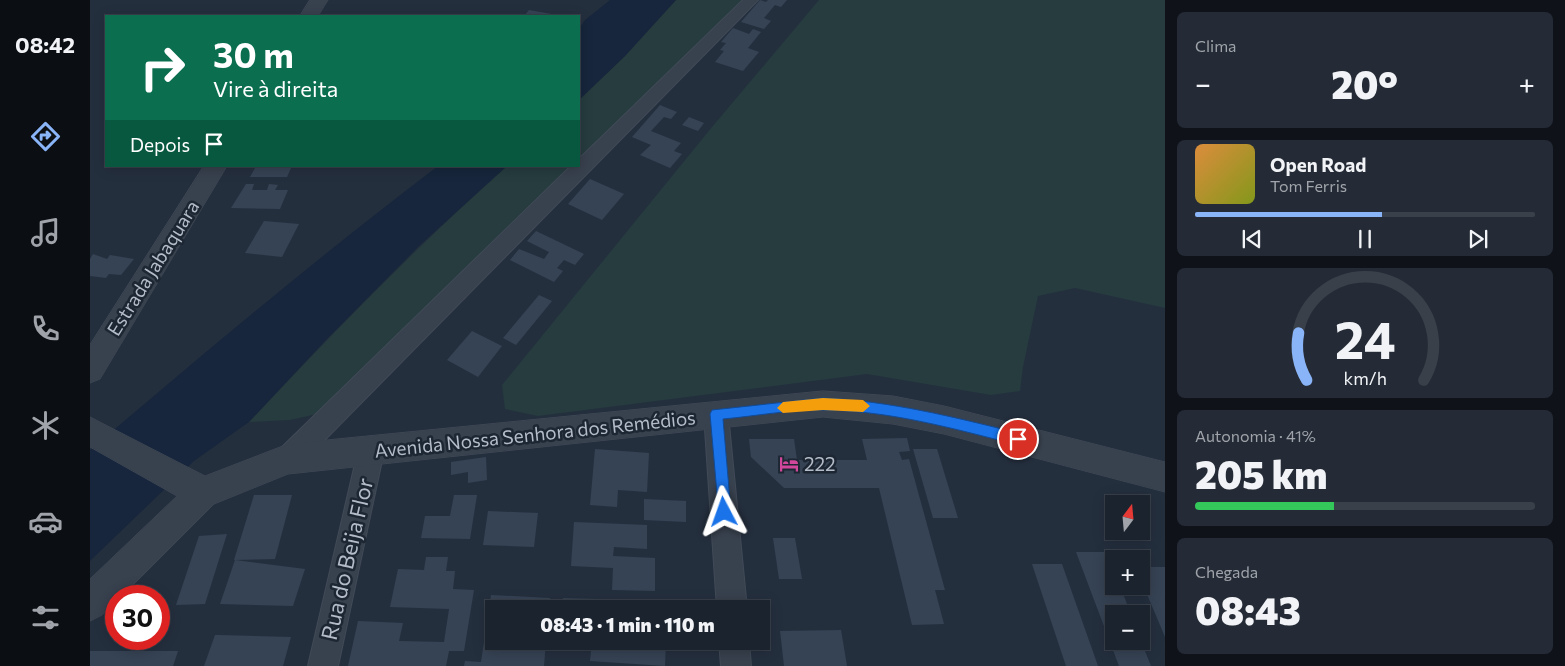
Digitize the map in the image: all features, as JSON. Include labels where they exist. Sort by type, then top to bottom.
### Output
[{"type":"street","points":[[310,15],[319,0]]},
{"type":"street","points":[[288,459],[751,0]]},
{"type":"street","name":"Estrada Jabaquara","points":[[90,370],[215,167]]},
{"type":"street","name":"Avenida Nossa Senhora dos Remédios","points":[[203,493],[288,459],[823,404],[893,410],[944,420],[1165,477]]},
{"type":"street","points":[[716,414],[731,600]]},
{"type":"street","points":[[90,431],[203,493],[90,603]]},
{"type":"street","name":"Rua do Beija Flor","points":[[323,666],[371,451]]},
{"type":"street","points":[[735,650],[736,666]]},
{"type":"green space","points":[[676,0],[746,0],[580,166],[580,99],[625,56]]},
{"type":"green space","points":[[819,0],[1165,0],[1165,308],[1075,288],[1038,296],[1023,367],[1020,391],[991,395],[867,374],[538,416],[505,409],[502,385],[712,127]]},
{"type":"green space","points":[[506,167],[579,167],[335,410],[290,420],[249,422],[375,291]]},
{"type":"water","points":[[610,0],[676,0],[625,56],[580,99],[580,28],[585,20]]},
{"type":"water","points":[[437,167],[506,167],[418,247],[325,341],[249,422],[194,461],[90,561],[90,450],[305,270]]},
{"type":"building","points":[[760,0],[766,2],[768,0],[787,0],[781,7],[775,5],[764,18],[771,21],[764,29],[741,22]]},
{"type":"building","points":[[529,10],[552,14],[551,15],[525,15]]},
{"type":"building","points":[[733,28],[749,34],[753,29],[761,32],[748,48],[759,52],[743,71],[715,62],[724,51],[720,50],[726,43],[721,42]]},
{"type":"building","points":[[660,105],[677,112],[671,119],[664,117],[651,131],[681,143],[674,151],[682,154],[670,168],[640,155],[651,145],[632,137]]},
{"type":"building","points":[[689,117],[704,123],[698,131],[682,125]]},
{"type":"building","points":[[255,167],[292,167],[287,177],[250,177]]},
{"type":"building","points":[[590,179],[624,194],[602,220],[568,204]]},
{"type":"building","points":[[246,184],[254,184],[252,190],[267,190],[269,184],[278,185],[275,190],[288,190],[280,209],[231,208]]},
{"type":"building","points":[[264,221],[299,224],[282,257],[245,253]]},
{"type":"building","points":[[536,231],[584,254],[575,265],[564,260],[557,268],[563,271],[554,282],[510,260],[519,249],[544,259],[549,252],[527,241]]},
{"type":"building","points":[[93,254],[107,259],[110,255],[134,259],[121,275],[109,274],[106,278],[90,276],[90,259]]},
{"type":"building","points":[[539,295],[552,301],[516,345],[503,338]]},
{"type":"building","points":[[472,331],[502,346],[478,377],[447,360]]},
{"type":"building","points":[[907,438],[910,451],[899,452],[902,460],[909,459],[945,590],[935,590],[944,624],[912,625],[879,488],[784,488],[751,457],[749,439],[794,439],[797,460],[867,460],[862,439]]},
{"type":"building","points":[[595,449],[649,453],[647,492],[618,490],[617,507],[590,505]]},
{"type":"building","points":[[913,449],[937,449],[958,518],[933,518]]},
{"type":"building","points":[[486,457],[487,480],[468,483],[468,472],[451,475],[451,462]]},
{"type":"building","points":[[254,495],[292,495],[275,559],[234,560]]},
{"type":"building","points":[[454,495],[477,495],[470,539],[421,538],[425,516],[450,516]]},
{"type":"building","points":[[644,499],[686,501],[686,522],[644,520]]},
{"type":"building","points":[[488,511],[538,513],[534,547],[483,545]]},
{"type":"building","points":[[574,522],[647,525],[647,549],[614,547],[613,556],[655,558],[655,591],[612,590],[613,568],[571,566]]},
{"type":"building","points":[[227,534],[205,604],[176,605],[199,536]]},
{"type":"building","points":[[773,538],[795,538],[802,579],[779,579]]},
{"type":"building","points":[[1076,552],[1105,552],[1105,595],[1124,595],[1127,605],[1105,605],[1105,629]]},
{"type":"building","points":[[426,557],[448,557],[446,571],[455,571],[453,589],[474,590],[464,651],[449,651],[446,666],[348,666],[358,621],[403,623],[399,641],[444,642],[449,609],[390,607],[398,569],[424,570]]},
{"type":"building","points":[[235,560],[305,569],[293,606],[220,604]]},
{"type":"building","points":[[1032,564],[1062,564],[1098,666],[1066,666]]},
{"type":"building","points":[[1150,567],[1165,567],[1165,637],[1147,595],[1150,595]]},
{"type":"building","points":[[491,595],[550,598],[550,600],[490,600]]},
{"type":"building","points":[[563,598],[599,599],[599,600],[563,600]]},
{"type":"building","points":[[841,630],[847,666],[784,666],[780,631]]},
{"type":"building","points":[[215,635],[291,637],[283,666],[204,666]]},
{"type":"building","points":[[485,635],[485,650],[545,650],[544,666],[464,666],[465,661],[481,662]]},
{"type":"building","points":[[591,650],[666,650],[665,666],[590,661]]},
{"type":"building","points":[[1113,650],[1145,650],[1151,666],[1119,666]]},
{"type":"building","points":[[90,651],[178,651],[173,666],[90,666]]},
{"type":"slow traffic","points":[[783,408],[823,404],[863,406]]},
{"type":"place","name":"222","points":[[789,464]]},
{"type":"route","points":[[724,512],[716,414],[823,404],[859,405],[944,420],[1018,439]]}]
